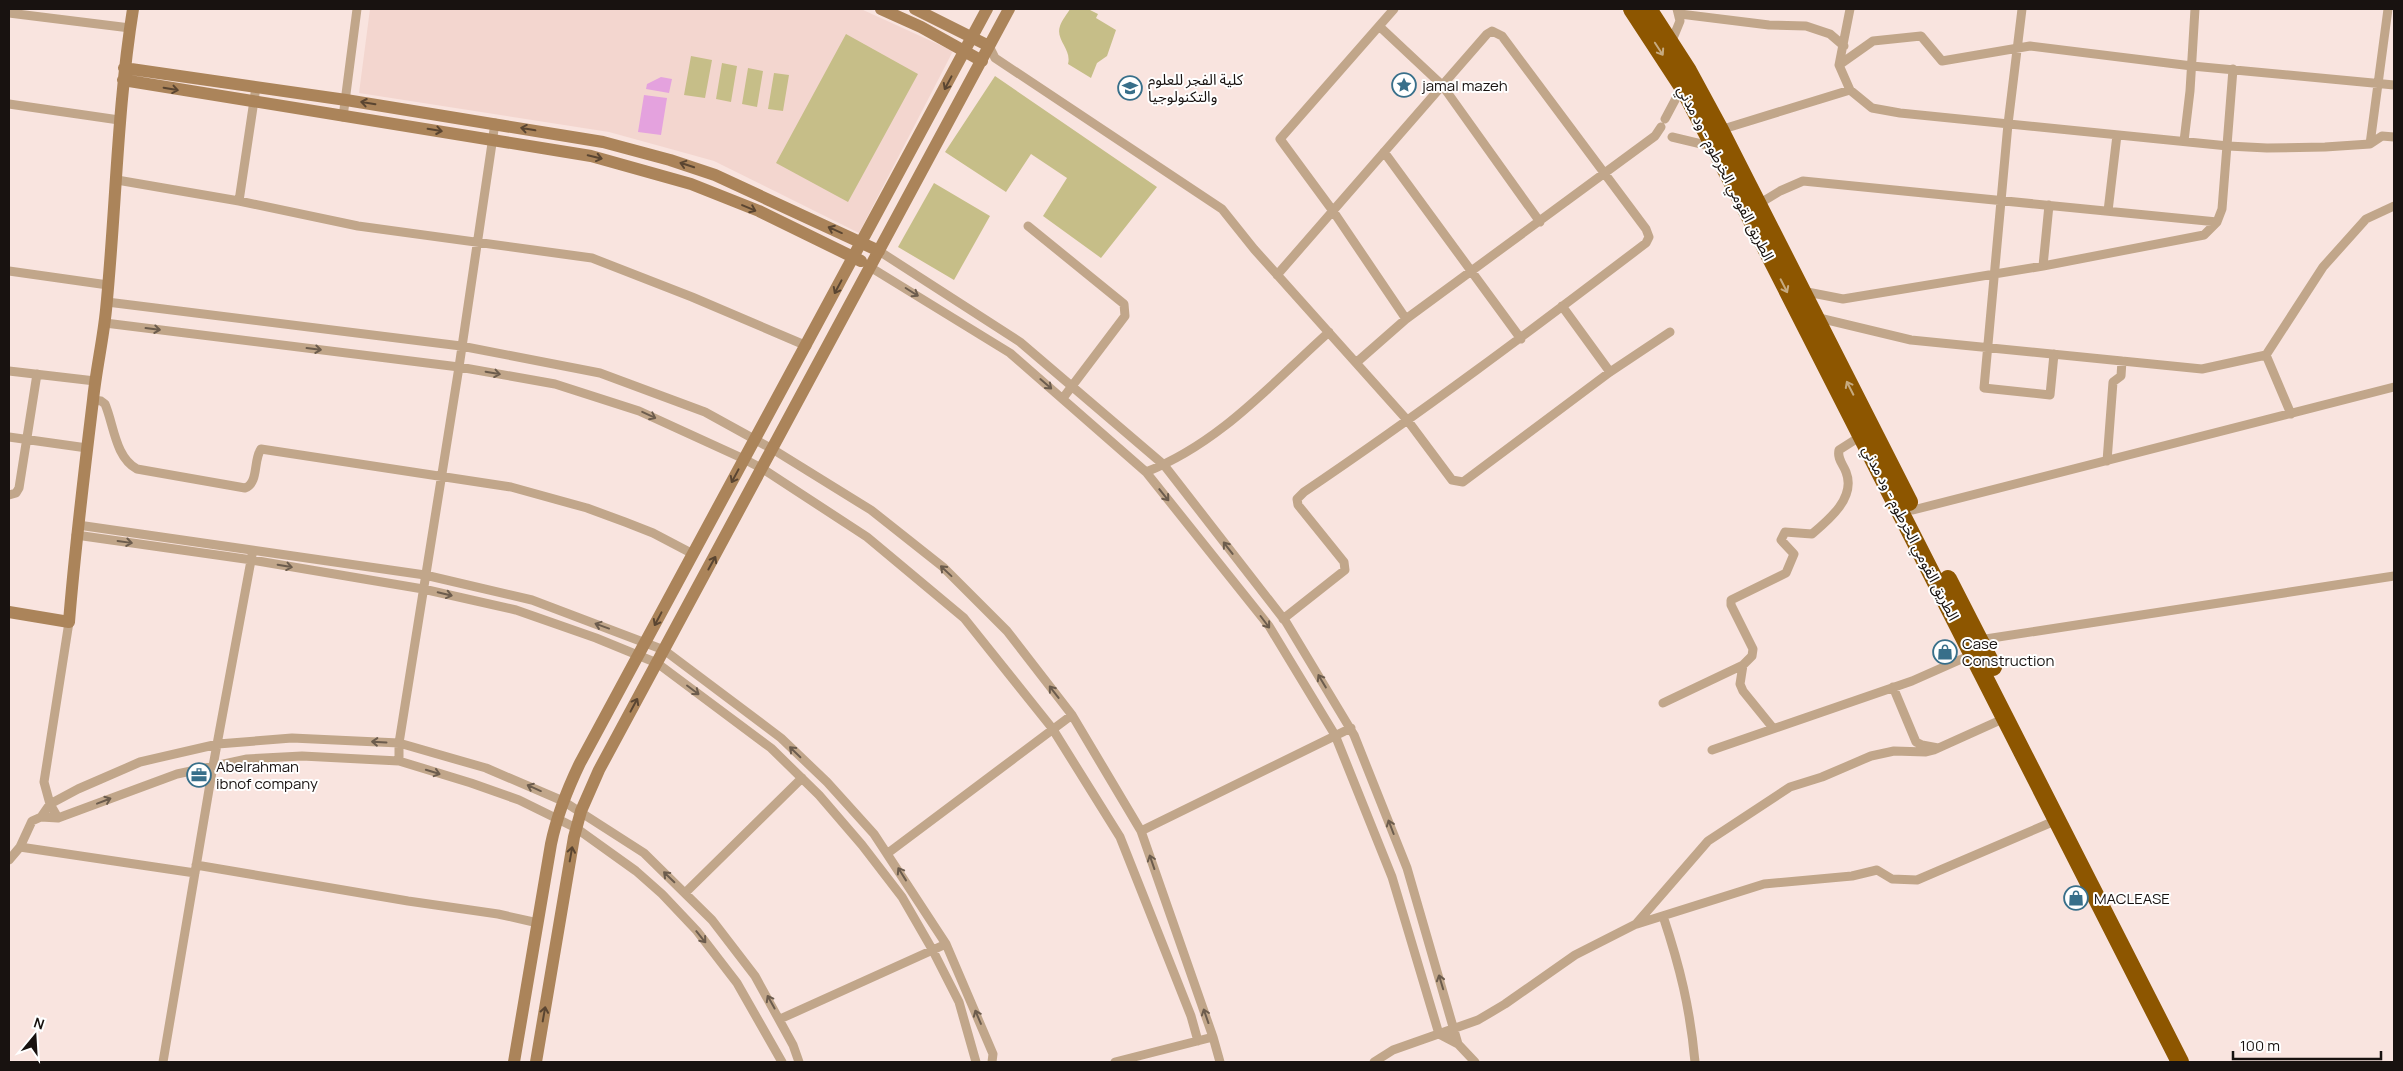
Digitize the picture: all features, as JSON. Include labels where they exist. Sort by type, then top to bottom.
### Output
[{"type":"highway","name":"الطريق القومي الخرطوم - ود مدني","points":[[1632,9],[1683,87],[1861,436],[1976,647],[2193,1062]]},
{"type":"highway","name":"الطريق القومي الخرطوم - ود مدني","points":[[1648,9],[1671,43],[1720,130],[1914,510],[1976,647],[2005,718],[2180,1062]]},
{"type":"street","points":[[58,818],[50,804],[44,782],[45,767],[69,622],[77,530],[95,381],[105,324],[117,180],[119,120],[133,9]]},
{"type":"street","points":[[342,117],[346,100],[357,9]]},
{"type":"street","points":[[881,9],[921,27],[982,61],[995,58]]},
{"type":"street","points":[[915,9],[989,46],[995,58],[1222,209],[1277,275],[1408,421],[1452,480],[1463,482],[1610,372],[1670,332]]},
{"type":"street","points":[[514,1062],[556,818],[580,763],[807,346],[987,9]]},
{"type":"street","points":[[536,1062],[576,828],[581,811],[599,770],[774,450],[1009,9]]},
{"type":"street","points":[[1394,9],[1280,139],[1333,211],[1406,320]]},
{"type":"street","points":[[1850,9],[1839,66],[1850,90],[1872,108],[2228,146],[2290,148],[2370,144],[2382,136],[2394,137]]},
{"type":"street","points":[[2022,9],[2000,200],[1996,273],[1984,388],[2050,395],[2054,354]]},
{"type":"street","points":[[2184,141],[2192,66],[2195,9]]},
{"type":"street","points":[[2370,144],[2388,9]]},
{"type":"street","points":[[1671,43],[1679,26],[1678,11],[1769,25],[1806,26],[1830,34],[1844,46]]},
{"type":"street","points":[[9,12],[130,28]]},
{"type":"street","points":[[921,27],[928,15]]},
{"type":"street","points":[[1379,26],[1442,86],[1540,222]]},
{"type":"street","points":[[1277,275],[1492,31],[1502,36],[1646,229],[1649,238],[1646,243],[1521,339],[1408,421],[1304,492],[1297,499],[1298,505],[1344,562],[1345,570],[1283,619]]},
{"type":"street","points":[[1839,66],[1873,41],[1921,36],[1942,60],[2030,46],[2192,66],[2394,84]]},
{"type":"street","points":[[1802,291],[1843,299],[2043,266],[2204,235],[2217,222],[2222,209],[2233,69]]},
{"type":"street","points":[[124,74],[256,88],[495,123],[603,142],[696,168],[879,251],[1020,342],[1164,465],[1283,619],[1351,728],[1407,868],[1455,1028],[1458,1044]]},
{"type":"street","points":[[124,74],[254,103],[492,138],[591,156],[677,179],[759,212],[854,256],[1010,353],[1146,472],[1269,626],[1335,735],[1389,870],[1440,1034],[1458,1044],[1475,1062]]},
{"type":"street","points":[[1664,137],[1663,123],[1683,87]]},
{"type":"street","points":[[239,201],[256,88]]},
{"type":"street","points":[[1720,130],[1850,90]]},
{"type":"street","points":[[9,104],[119,120]]},
{"type":"street","points":[[929,117],[946,126]]},
{"type":"street","points":[[399,761],[399,743],[459,367],[495,123]]},
{"type":"street","points":[[2108,211],[2117,135]]},
{"type":"street","points":[[1356,362],[1406,320],[1605,173],[1664,137],[1715,148]]},
{"type":"street","points":[[1384,152],[1470,272],[1521,339]]},
{"type":"street","points":[[117,180],[239,201],[358,226],[476,243],[576,254],[592,258],[692,297],[807,346]]},
{"type":"street","points":[[1758,205],[1780,191],[1803,181],[2217,222]]},
{"type":"street","points":[[2043,266],[2050,205]]},
{"type":"street","points":[[1815,317],[1911,340],[2202,369],[2266,354],[2323,267],[2366,220],[2394,206]]},
{"type":"street","points":[[1028,226],[1124,304],[1126,310],[1125,316],[1062,398]]},
{"type":"street","points":[[9,271],[108,285]]},
{"type":"street","points":[[107,302],[461,346],[600,373],[704,412],[774,450],[871,510],[943,567],[1007,631],[1072,715],[1141,831],[1214,1037],[1220,1062]]},
{"type":"street","points":[[1562,306],[1610,372]]},
{"type":"street","points":[[105,324],[459,367],[554,384],[639,411],[744,459],[763,469],[867,537],[964,618],[1052,728],[1120,837],[1191,1016],[1198,1041]]},
{"type":"street","points":[[1146,472],[1164,465],[1202,444],[1239,416],[1329,332]]},
{"type":"street","points":[[2266,354],[2291,414]]},
{"type":"street","points":[[2107,461],[2113,382],[2121,376],[2122,361]]},
{"type":"street","points":[[9,371],[95,381]]},
{"type":"street","points":[[9,495],[16,493],[19,488],[37,374]]},
{"type":"street","points":[[1914,510],[2394,387]]},
{"type":"street","points":[[93,400],[105,404],[124,458],[137,469],[245,488],[250,486],[253,481],[258,454],[261,449],[269,449],[511,487],[587,508],[639,527],[693,554]]},
{"type":"street","points":[[1663,703],[1743,665],[1752,656],[1752,649],[1731,605],[1731,600],[1786,573],[1794,554],[1781,540],[1785,532],[1812,534],[1831,517],[1848,488],[1849,480],[1838,458],[1839,450],[1861,436]]},
{"type":"street","points":[[9,437],[87,448]]},
{"type":"street","points":[[77,530],[253,549],[425,575],[532,600],[664,650],[781,738],[827,782],[888,852],[946,944],[993,1054],[992,1062]]},
{"type":"street","points":[[77,530],[423,589],[516,610],[596,638],[657,663],[771,748],[825,802],[902,897],[932,949],[959,1002],[976,1062]]},
{"type":"street","points":[[163,1062],[213,766],[253,549]]},
{"type":"street","points":[[1712,750],[1893,687],[1976,647],[2394,576]]},
{"type":"street","points":[[9,612],[69,622]]},
{"type":"street","points":[[1743,665],[1740,684],[1743,691],[1773,728]]},
{"type":"street","points":[[1893,687],[1916,742],[1938,748]]},
{"type":"street","points":[[888,852],[1052,728],[1072,715]]},
{"type":"street","points":[[1636,924],[1708,841],[1790,787],[1822,777],[1871,756],[1894,750],[1926,752],[2005,718]]},
{"type":"street","points":[[1141,831],[1351,728]]},
{"type":"street","points":[[9,860],[20,847],[29,824],[40,818],[50,804],[78,789],[140,762],[218,744],[292,738],[399,743],[486,768],[563,801],[644,853],[712,920],[755,976],[780,1020],[799,1062]]},
{"type":"street","points":[[40,818],[58,818],[161,780],[213,766],[247,760],[302,756],[399,761],[519,800],[576,828],[636,871],[662,894],[697,931],[737,983],[782,1062]]},
{"type":"street","points":[[685,893],[802,778]]},
{"type":"street","points":[[1374,1062],[1393,1050],[1478,1020],[1505,1004],[1575,954],[1636,924],[1764,884],[1830,878],[1877,870],[1892,879],[1918,880],[2057,820]]},
{"type":"street","points":[[20,847],[196,869],[498,914],[538,923]]},
{"type":"street","points":[[1389,870],[1407,868]]},
{"type":"street","points":[[1663,916],[1680,966],[1691,1016],[1695,1062]]},
{"type":"street","points":[[780,1020],[946,944]]},
{"type":"street","points":[[1115,1062],[1214,1037]]},
{"type":"shaded area","points":[[370,9],[861,9],[953,51],[859,233],[714,161],[609,132],[359,93]]},
{"type":"shaded area","points":[[1070,9],[1088,9],[1098,14],[1096,18],[1116,30],[1107,56],[1097,63],[1091,78],[1068,64],[1068,54],[1059,31]]},
{"type":"shaded area","points":[[846,34],[918,74],[848,202],[776,163]]},
{"type":"shaded area","points":[[691,56],[712,60],[705,98],[684,95]]},
{"type":"shaded area","points":[[722,63],[737,66],[731,102],[716,99]]},
{"type":"shaded area","points":[[748,68],[763,71],[757,107],[742,104]]},
{"type":"shaded area","points":[[774,73],[789,75],[783,111],[768,109]]},
{"type":"shaded area","points":[[995,76],[1157,187],[1101,258],[1043,216],[1067,178],[1031,154],[1006,192],[945,152]]},
{"type":"shaded area","points":[[661,77],[672,79],[669,93],[646,89],[647,84]]},
{"type":"shaded area","points":[[644,95],[667,98],[661,135],[638,132]]},
{"type":"shaded area","points":[[934,183],[990,216],[954,280],[898,247]]},
{"type":"place","name":"jamal mazeh","points":[[1404,85]]},
{"type":"place","name":"كلية الفجر للعلوم والتكنولوجيا","points":[[1130,88]]},
{"type":"place","name":"Case Construction","points":[[1945,652]]},
{"type":"place","name":"Abelrahman ibnof company","points":[[199,775]]},
{"type":"place","name":"MACLEASE","points":[[2076,898]]}]
